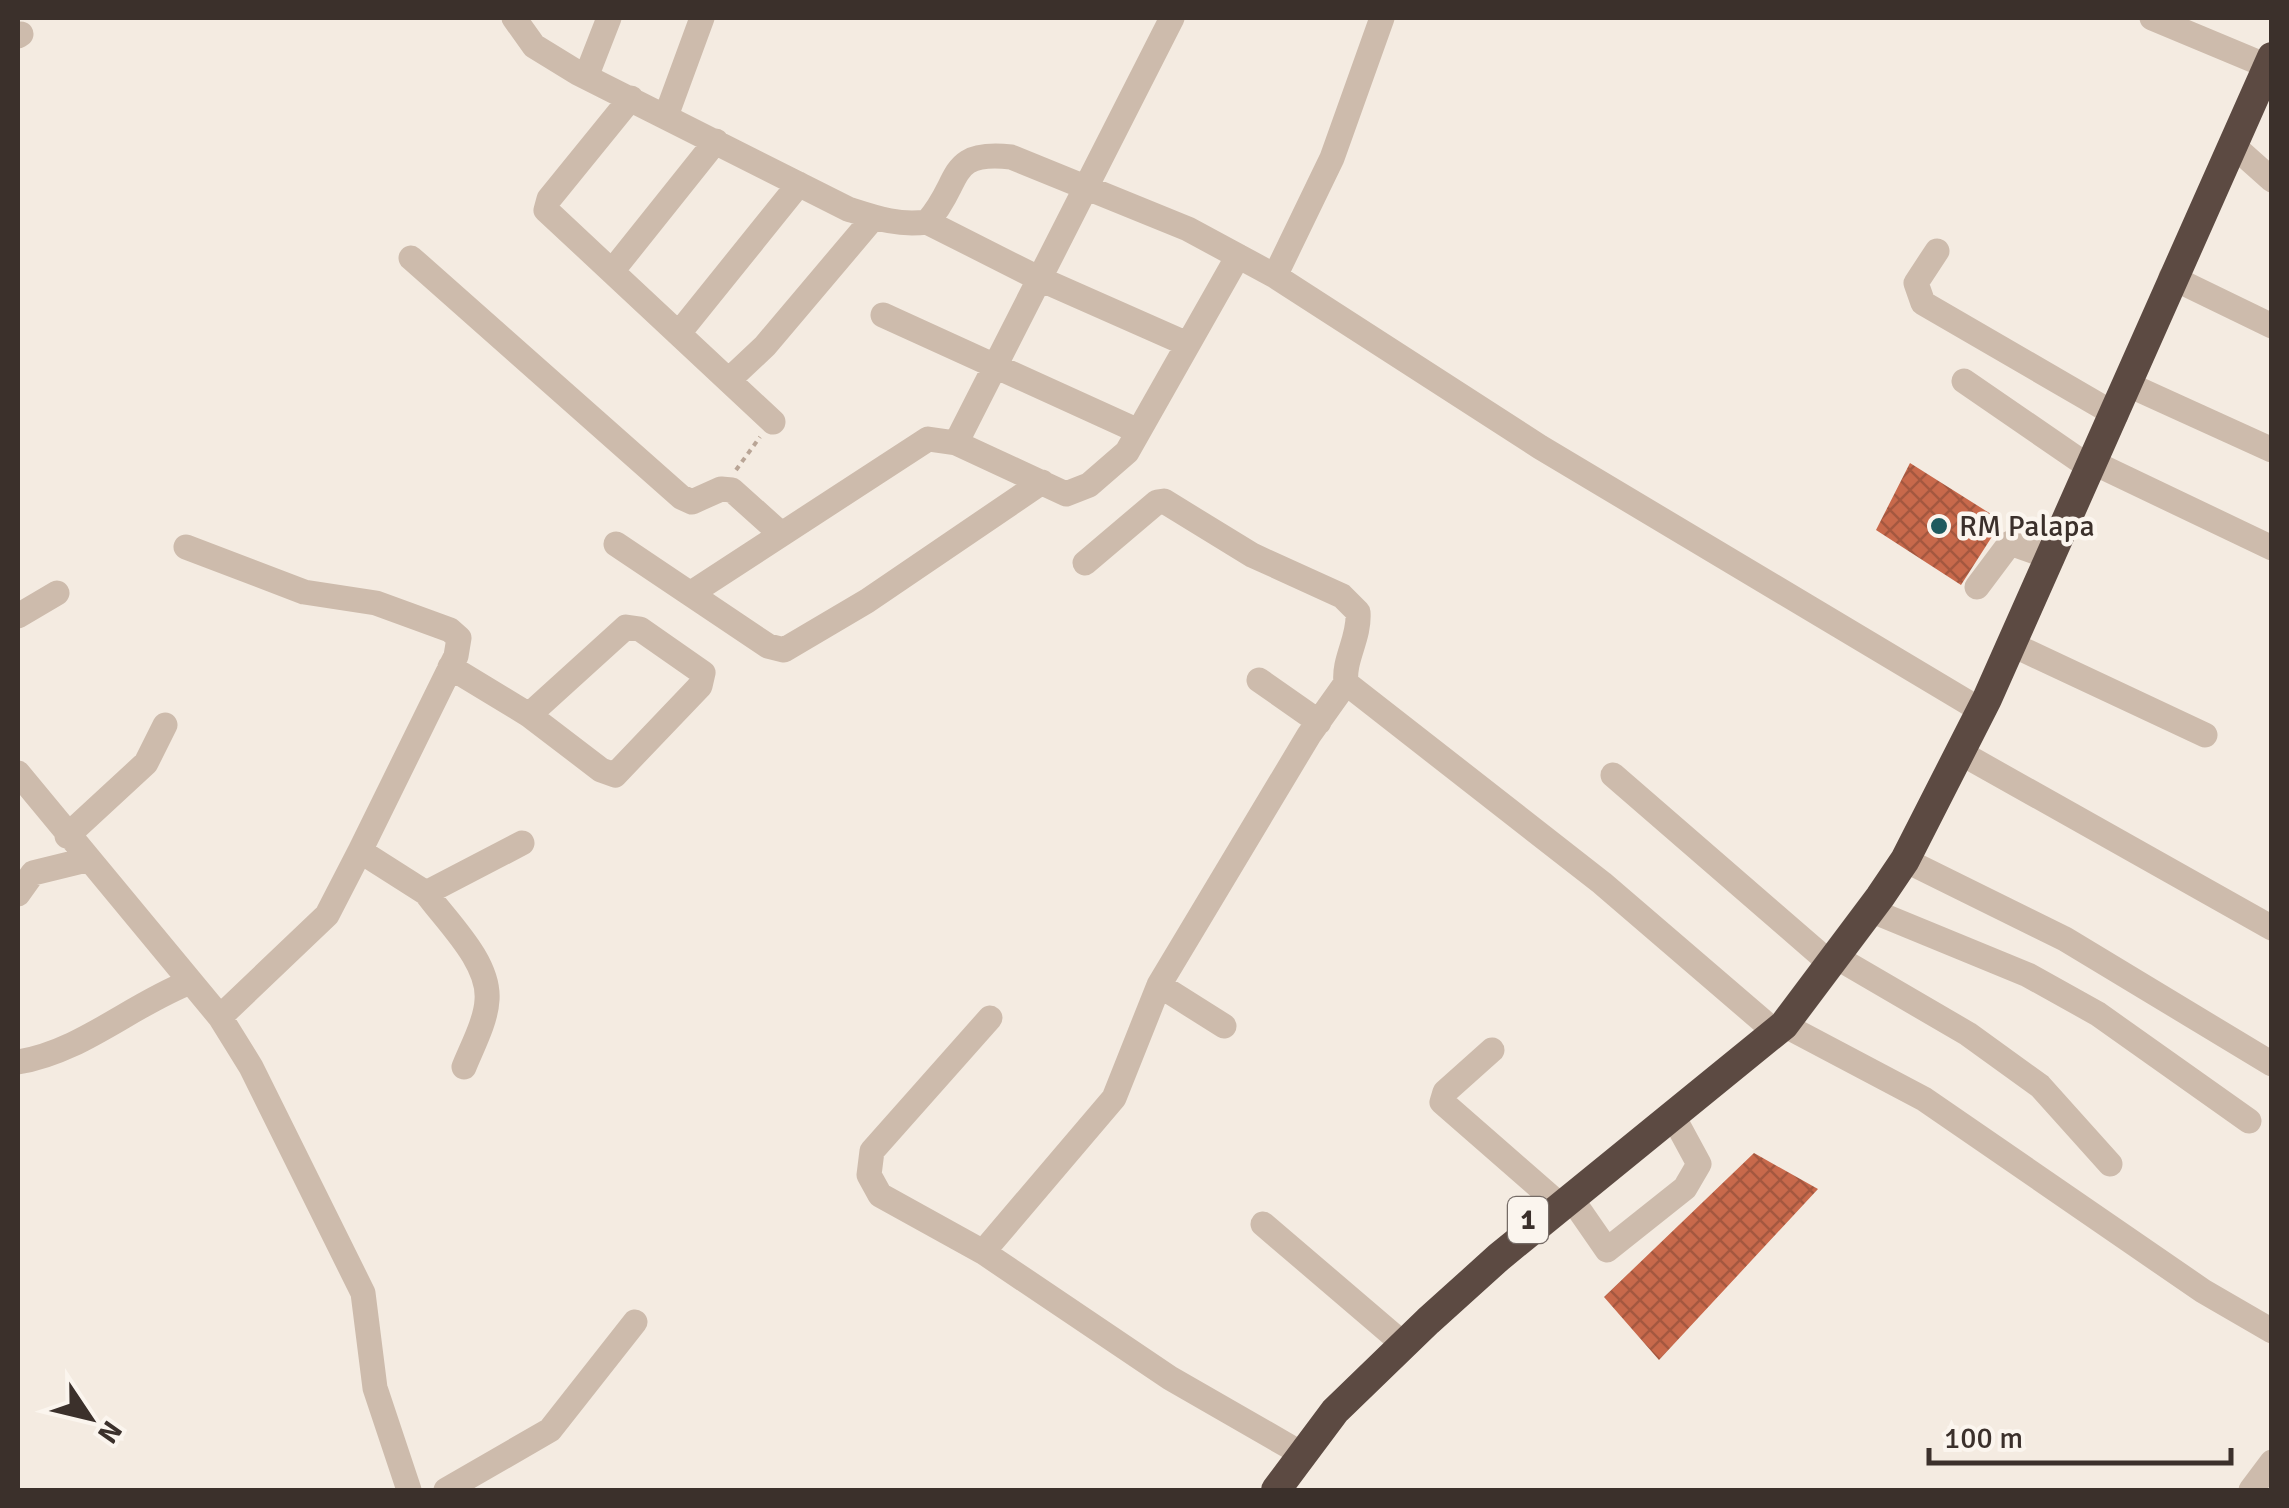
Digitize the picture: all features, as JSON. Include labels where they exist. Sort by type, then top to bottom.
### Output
[{"type":"highway","name":"1","points":[[1276,1490],[1335,1411],[1442,1308],[1562,1198],[1674,1116],[1775,1024],[1830,966],[1905,860],[2013,645],[2129,385],[2171,278],[2236,147],[2269,62]]},
{"type":"highway","name":"1","points":[[1260,1490],[1323,1405],[1394,1336],[1775,1024]]},
{"type":"street","points":[[514,18],[534,46],[586,77],[799,184],[900,225],[927,222],[1040,279],[1188,344]]},
{"type":"street","points":[[586,77],[609,18]]},
{"type":"street","points":[[666,116],[702,18]]},
{"type":"street","points":[[956,443],[1172,18]]},
{"type":"street","points":[[1275,276],[1332,158],[1382,18]]},
{"type":"street","points":[[2152,18],[2269,62]]},
{"type":"street","points":[[631,98],[546,204],[546,210],[731,378],[773,422]]},
{"type":"street","points":[[613,270],[716,142]]},
{"type":"street","points":[[2236,147],[2272,180]]},
{"type":"street","points":[[927,222],[961,164],[979,154],[1011,157],[1188,229],[1275,276],[1540,447],[1982,711]]},
{"type":"street","points":[[679,333],[799,184]]},
{"type":"street","points":[[731,378],[765,346],[874,217]]},
{"type":"street","points":[[1936,251],[1916,283],[1923,303],[2116,415]]},
{"type":"street","points":[[693,592],[928,439],[956,443],[1066,494],[1089,485],[1127,452],[1238,256]]},
{"type":"street","points":[[410,258],[682,497],[697,501],[726,488],[780,534]]},
{"type":"street","points":[[2171,278],[2272,326]]},
{"type":"street","points":[[884,316],[997,363],[1138,431]]},
{"type":"street","points":[[1964,381],[2093,466],[2272,548]]},
{"type":"street","points":[[2129,385],[2272,450]]},
{"type":"street","points":[[616,544],[693,592],[768,646],[784,650],[799,646],[1042,482]]},
{"type":"street","points":[[984,1252],[1114,1098],[1159,985],[1346,683],[1344,669],[1359,637],[1358,612],[1342,596],[1252,555],[1164,502],[1157,502],[1085,563]]},
{"type":"street","points":[[1977,587],[2010,543],[2052,558]]},
{"type":"street","points":[[186,547],[304,592],[376,603],[450,630],[458,638],[450,667],[326,915],[220,1017]]},
{"type":"street","points":[[18,616],[57,593]]},
{"type":"street","points":[[450,667],[529,715],[600,770],[615,775],[700,686],[703,674],[640,630],[626,626],[529,715]]},
{"type":"street","points":[[2013,645],[2206,735]]},
{"type":"street","points":[[1260,680],[1319,722]]},
{"type":"street","points":[[1346,683],[1775,1024],[1924,1099],[2203,1292],[2272,1331]]},
{"type":"street","points":[[67,836],[146,763],[165,725]]},
{"type":"street","points":[[1961,753],[2272,928]]},
{"type":"street","points":[[18,772],[86,860],[220,1017],[277,1116],[363,1293],[375,1388],[409,1490]]},
{"type":"street","points":[[1613,775],[1830,966],[1968,1034],[2040,1086],[2110,1164]]},
{"type":"street","points":[[426,893],[522,843]]},
{"type":"street","points":[[360,851],[426,893],[480,968],[488,1003],[464,1066]]},
{"type":"street","points":[[18,894],[33,873],[86,860]]},
{"type":"street","points":[[1905,860],[2065,939],[2272,1064]]},
{"type":"street","points":[[1870,910],[2028,975],[2098,1014],[2249,1121]]},
{"type":"street","points":[[18,1062],[60,1052],[158,995],[190,982]]},
{"type":"street","points":[[1159,985],[1224,1026]]},
{"type":"street","points":[[990,1018],[872,1151],[869,1174],[880,1195],[984,1252],[1170,1378],[1290,1446]]},
{"type":"street","points":[[1492,1050],[1445,1092],[1442,1102],[1562,1198],[1607,1250],[1685,1188],[1698,1171],[1699,1164],[1674,1116]]},
{"type":"street","points":[[1264,1224],[1394,1336]]},
{"type":"street","points":[[446,1490],[550,1430],[635,1322]]},
{"type":"street","points":[[2251,1490],[2272,1462]]},
{"type":"path","points":[[726,488],[773,422]]},
{"type":"building","name":"RM Palapa","points":[[1910,463],[2002,521],[1961,585],[1876,530]]},
{"type":"building","points":[[1754,1153],[1818,1189],[1659,1360],[1604,1297]]},
{"type":"place","name":"RM Palapa","points":[[1939,526]]}]
